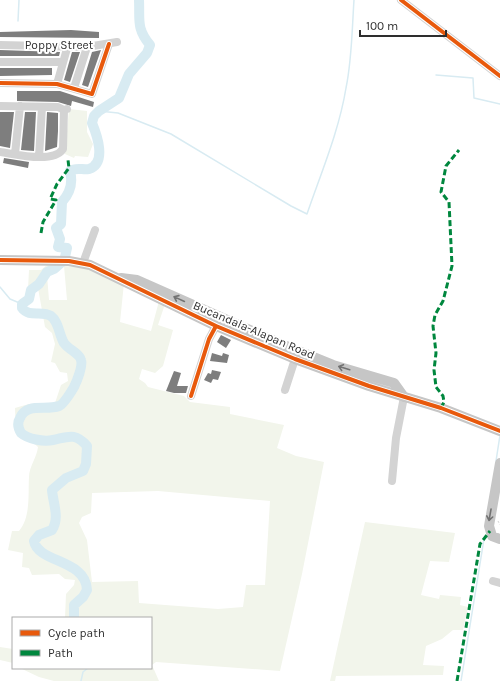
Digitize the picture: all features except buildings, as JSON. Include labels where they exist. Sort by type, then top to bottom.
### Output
[{"type":"main road","name":"Bucandala-Alapan Road","points":[[0,260],[83,263],[216,326],[295,359],[404,397],[441,408],[500,431]]},
{"type":"main road","name":"Bucandala-Alapan Road","points":[[119,279],[137,280],[273,341],[333,365],[394,383],[404,397]]},
{"type":"main road","points":[[500,463],[489,526],[492,536],[500,539]]},
{"type":"street","points":[[401,0],[500,76]]},
{"type":"street","name":"Poppy Street","points":[[0,45],[87,46],[113,43],[92,94],[74,88]]},
{"type":"street","points":[[57,84],[68,45]]},
{"type":"street","points":[[0,83],[57,84],[74,88],[87,46]]},
{"type":"street","points":[[0,62],[62,62]]},
{"type":"street","points":[[0,106],[58,107],[65,109],[63,149],[60,152],[45,157],[0,152]]},
{"type":"street","points":[[15,154],[20,106]]},
{"type":"street","points":[[39,157],[42,107]]},
{"type":"street","points":[[83,263],[96,230]]},
{"type":"street","points":[[191,396],[209,339],[216,326]]},
{"type":"street","points":[[285,390],[295,359]]},
{"type":"street","points":[[392,481],[396,438],[404,397]]},
{"type":"shaded area","points":[[69,109],[87,111],[87,132],[93,144],[88,157],[75,156],[74,158],[65,154]]},
{"type":"shaded area","points":[[63,263],[58,272],[47,275],[49,300],[67,300],[64,266],[85,268],[124,283],[120,322],[151,331],[159,301],[165,304],[158,325],[173,330],[163,366],[155,373],[142,369],[139,379],[148,387],[184,396],[190,402],[230,407],[230,414],[284,425],[277,448],[296,456],[324,462],[302,574],[280,671],[156,662],[152,665],[152,617],[65,617],[66,594],[74,585],[75,580],[65,579],[59,574],[32,575],[29,568],[22,567],[23,553],[8,550],[12,531],[19,531],[25,519],[28,505],[29,473],[38,447],[16,434],[15,408],[29,404],[55,403],[61,385],[68,381],[67,373],[60,372],[55,363],[51,362],[55,344],[52,333],[45,327],[38,288],[28,289],[29,270],[41,270],[48,264]],"holes":[[[158,491],[270,501],[265,585],[246,585],[243,607],[218,609],[139,603],[138,581],[92,582],[87,540],[79,523],[82,517],[91,513],[92,493]]]},
{"type":"shaded area","points":[[365,522],[455,533],[449,562],[430,561],[421,595],[439,599],[440,595],[461,597],[460,605],[468,607],[463,630],[453,630],[442,639],[426,646],[423,665],[444,666],[443,675],[336,676],[335,681],[330,681]]},
{"type":"shaded area","points":[[0,647],[12,649],[12,663],[0,660]]},
{"type":"shaded area","points":[[152,665],[159,681],[54,681],[39,677],[22,669],[152,669]]},
{"type":"waterway","points":[[18,21],[19,0]]},
{"type":"waterway","points":[[65,257],[67,248],[58,247],[60,239],[56,228],[61,224],[62,202],[70,187],[70,171],[77,169],[89,169],[95,166],[98,161],[99,148],[92,123],[94,116],[119,98],[129,74],[147,53],[150,45],[141,29],[139,19],[139,0]]},
{"type":"waterway","points":[[99,111],[118,113],[171,134],[291,206],[307,214],[329,152],[343,104],[350,66],[354,0]]},
{"type":"waterway","points":[[436,75],[473,78],[474,98],[500,104]]},
{"type":"waterway","points":[[62,262],[54,269],[47,272],[39,284],[31,290],[29,299],[22,304],[22,308],[28,313],[47,314],[54,319],[64,343],[80,358],[80,370],[74,387],[61,405],[54,407],[32,408],[27,410],[20,418],[18,426],[21,433],[32,438],[49,441],[67,437],[75,437],[87,446],[86,464],[83,471],[66,478],[52,490],[56,515],[56,521],[52,530],[39,535],[34,541],[37,548],[44,554],[79,572],[85,580],[87,590],[83,597],[74,605],[74,617]]},
{"type":"waterway","points":[[0,287],[10,299],[22,304]]},
{"type":"waterway","points":[[496,461],[500,435]]},
{"type":"waterway","points":[[461,681],[484,539]]},
{"type":"waterway","points":[[81,681],[83,672],[87,669]]},
{"type":"marked path","points":[[441,408],[444,402],[443,396],[436,387],[434,370],[436,353],[433,326],[435,315],[443,301],[452,266],[449,202],[441,192],[446,166],[459,150]]},
{"type":"marked path","points":[[41,233],[43,222],[56,200],[50,199],[57,184],[69,168],[68,160]]},
{"type":"marked path","points":[[457,681],[480,544],[490,531]]},
{"type":"cycle path","points":[[401,0],[500,76]]},
{"type":"cycle path","points":[[0,83],[57,84],[92,94],[109,44]]},
{"type":"cycle path","points":[[0,260],[69,261],[90,265],[216,326],[295,359],[369,386],[441,408],[500,431]]},
{"type":"cycle path","points":[[191,396],[209,339],[216,326]]}]
